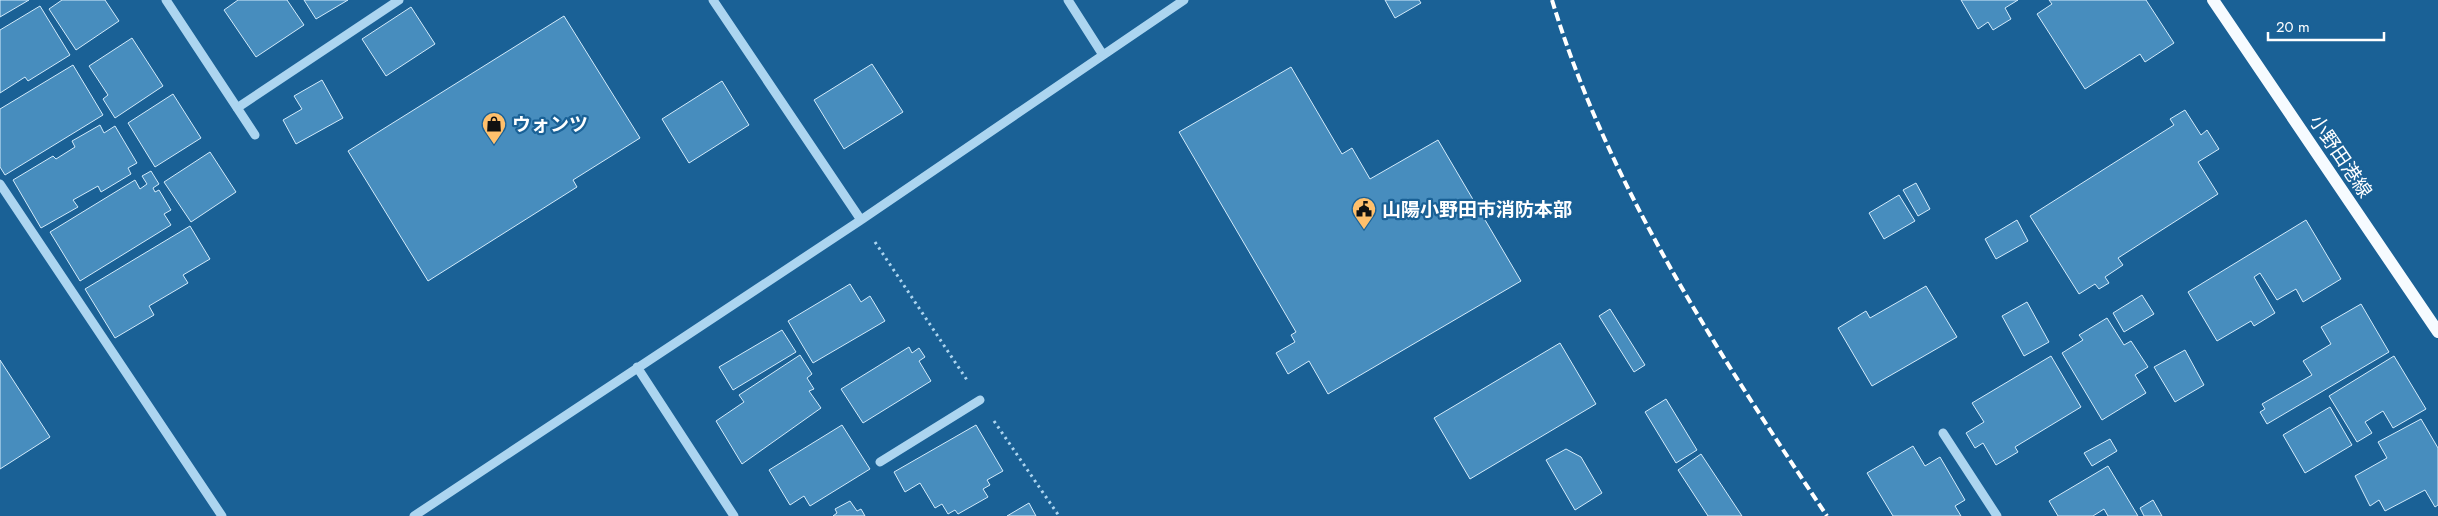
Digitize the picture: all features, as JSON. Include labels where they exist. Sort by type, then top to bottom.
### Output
[{"type":"main road","name":"小野田港線","points":[[2213,0],[2438,332]]},
{"type":"street","points":[[166,0],[255,135]]},
{"type":"street","points":[[237,108],[398,0]]},
{"type":"street","points":[[713,0],[861,220]]},
{"type":"street","points":[[1068,0],[1103,55]]},
{"type":"street","points":[[414,516],[861,220],[1184,0]]},
{"type":"street","points":[[0,184],[222,516]]},
{"type":"street","points":[[637,367],[734,516]]},
{"type":"street","points":[[880,462],[980,400]]},
{"type":"street","points":[[1943,433],[1997,516]]},
{"type":"path","points":[[861,220],[1059,516]]},
{"type":"building","points":[[0,0],[29,0],[0,17]]},
{"type":"building","points":[[62,0],[105,0],[119,21],[76,50],[49,9]]},
{"type":"building","points":[[238,0],[287,0],[304,25],[256,57],[224,10]]},
{"type":"building","points":[[304,0],[348,0],[316,19]]},
{"type":"building","points":[[1385,0],[1419,0],[1421,3],[1395,18]]},
{"type":"building","points":[[1961,0],[2018,0],[2005,8],[2011,19],[1993,30],[1988,22],[1978,29]]},
{"type":"building","points":[[2049,0],[2146,0],[2174,43],[2145,62],[2140,54],[2085,89],[2037,14],[2052,4]]},
{"type":"building","points":[[40,6],[70,55],[28,81],[25,77],[0,93],[0,30]]},
{"type":"building","points":[[411,7],[435,44],[386,76],[362,39]]},
{"type":"building","name":"ウォンツ","points":[[564,16],[640,138],[573,180],[577,187],[428,281],[348,151]]},
{"type":"building","points":[[132,38],[163,86],[115,118],[103,99],[108,95],[89,66]]},
{"type":"building","points":[[872,64],[903,112],[844,149],[814,100]]},
{"type":"building","points":[[73,65],[103,115],[5,175],[0,167],[0,109]]},
{"type":"building","name":"山陽小野田市消防本部","points":[[1291,67],[1342,154],[1352,148],[1370,179],[1438,140],[1521,281],[1328,394],[1309,361],[1288,374],[1276,353],[1295,342],[1291,335],[1296,332],[1179,132]]},
{"type":"building","points":[[322,80],[343,118],[296,144],[283,120],[302,109],[294,96]]},
{"type":"building","points":[[722,81],[749,125],[689,163],[662,119]]},
{"type":"building","points":[[173,94],[201,138],[155,167],[128,123]]},
{"type":"building","points":[[2185,110],[2201,135],[2207,130],[2219,149],[2198,162],[2218,194],[2118,258],[2123,265],[2105,277],[2109,283],[2099,289],[2095,284],[2079,294],[2030,216],[2174,125],[2170,119]]},
{"type":"building","points":[[100,125],[104,133],[115,126],[137,163],[128,168],[131,174],[101,192],[98,186],[73,200],[78,207],[41,228],[13,180],[53,156],[56,159],[75,147],[72,141]]},
{"type":"building","points":[[210,152],[236,192],[191,222],[164,182]]},
{"type":"building","points":[[151,171],[159,184],[153,188],[155,192],[159,190],[171,210],[164,214],[171,225],[80,281],[50,232],[135,180],[140,189],[147,184],[142,176]]},
{"type":"building","points":[[1916,183],[1930,209],[1918,216],[1903,190]]},
{"type":"building","points":[[1899,195],[1915,221],[1884,239],[1869,213]]},
{"type":"building","points":[[2017,220],[2028,241],[1996,259],[1985,239]]},
{"type":"building","points":[[2306,220],[2341,279],[2303,302],[2296,289],[2277,300],[2260,273],[2254,277],[2275,313],[2254,326],[2251,321],[2217,341],[2188,292]]},
{"type":"building","points":[[190,226],[210,259],[183,275],[188,283],[149,306],[154,315],[115,338],[85,289]]},
{"type":"building","points":[[850,284],[861,302],[870,296],[885,321],[813,363],[788,321]]},
{"type":"building","points":[[1926,286],[1957,337],[1872,386],[1838,328],[1866,311],[1870,318]]},
{"type":"building","points":[[2142,295],[2154,314],[2124,332],[2113,313]]},
{"type":"building","points":[[2027,302],[2049,342],[2024,356],[2002,316]]},
{"type":"building","points":[[2361,304],[2389,352],[2267,424],[2260,412],[2265,409],[2262,404],[2312,375],[2303,361],[2331,344],[2321,327]]},
{"type":"building","points":[[1610,309],[1645,365],[1634,372],[1599,316]]},
{"type":"building","points":[[2107,318],[2124,345],[2131,341],[2148,367],[2135,375],[2146,393],[2102,420],[2062,353],[2083,340],[2079,335]]},
{"type":"building","points":[[782,330],[796,352],[733,390],[719,367]]},
{"type":"building","points":[[1560,343],[1596,404],[1470,479],[1434,418]]},
{"type":"building","points":[[909,347],[912,353],[919,348],[925,357],[919,361],[931,381],[863,423],[841,389]]},
{"type":"building","points":[[2185,350],[2204,385],[2175,402],[2154,367]]},
{"type":"building","points":[[800,355],[812,374],[807,378],[814,389],[809,391],[821,408],[742,464],[716,421],[744,402],[739,395]]},
{"type":"building","points":[[2051,356],[2081,407],[2015,447],[2018,452],[1996,465],[1983,443],[1975,448],[1966,433],[1984,422],[1972,403]]},
{"type":"building","points":[[2394,356],[2426,409],[2393,428],[2383,411],[2365,422],[2372,433],[2357,442],[2329,396]]},
{"type":"building","points":[[0,360],[50,437],[0,469]]},
{"type":"building","points":[[1666,399],[1697,450],[1676,463],[1645,412]]},
{"type":"building","points":[[2330,407],[2352,445],[2305,473],[2283,435]]},
{"type":"building","points":[[2421,419],[2438,448],[2438,505],[2435,507],[2425,490],[2385,511],[2379,500],[2370,506],[2355,476],[2387,458],[2378,442]]},
{"type":"building","points":[[842,425],[870,469],[810,506],[804,496],[790,505],[769,470]]},
{"type":"building","points":[[976,425],[1003,471],[987,480],[990,485],[983,489],[988,497],[958,514],[955,510],[948,514],[942,504],[935,508],[920,483],[905,492],[894,472]]},
{"type":"building","points":[[2110,439],[2117,451],[2092,466],[2084,453]]},
{"type":"building","points":[[1913,446],[1925,466],[1940,457],[1965,500],[1955,506],[1961,516],[1893,516],[1867,473]]},
{"type":"building","points":[[1566,449],[1581,457],[1602,493],[1575,510],[1546,460]]},
{"type":"building","points":[[1701,454],[1742,516],[1708,516],[1678,470]]},
{"type":"building","points":[[2108,466],[2138,516],[2108,516],[2104,509],[2093,516],[2058,516],[2049,501]]},
{"type":"building","points":[[2153,500],[2162,516],[2144,516],[2140,508]]},
{"type":"building","points":[[850,501],[857,511],[861,509],[865,516],[833,516],[837,513],[835,509]]},
{"type":"building","points":[[1029,503],[1036,516],[1007,516]]},
{"type":"railway","points":[[1552,0],[1576,70],[1604,137],[1670,268],[1746,393],[1827,516]]},
{"type":"place","name":"ウォンツ","points":[[494,145]]},
{"type":"place","name":"山陽小野田市消防本部","points":[[1364,230]]}]
